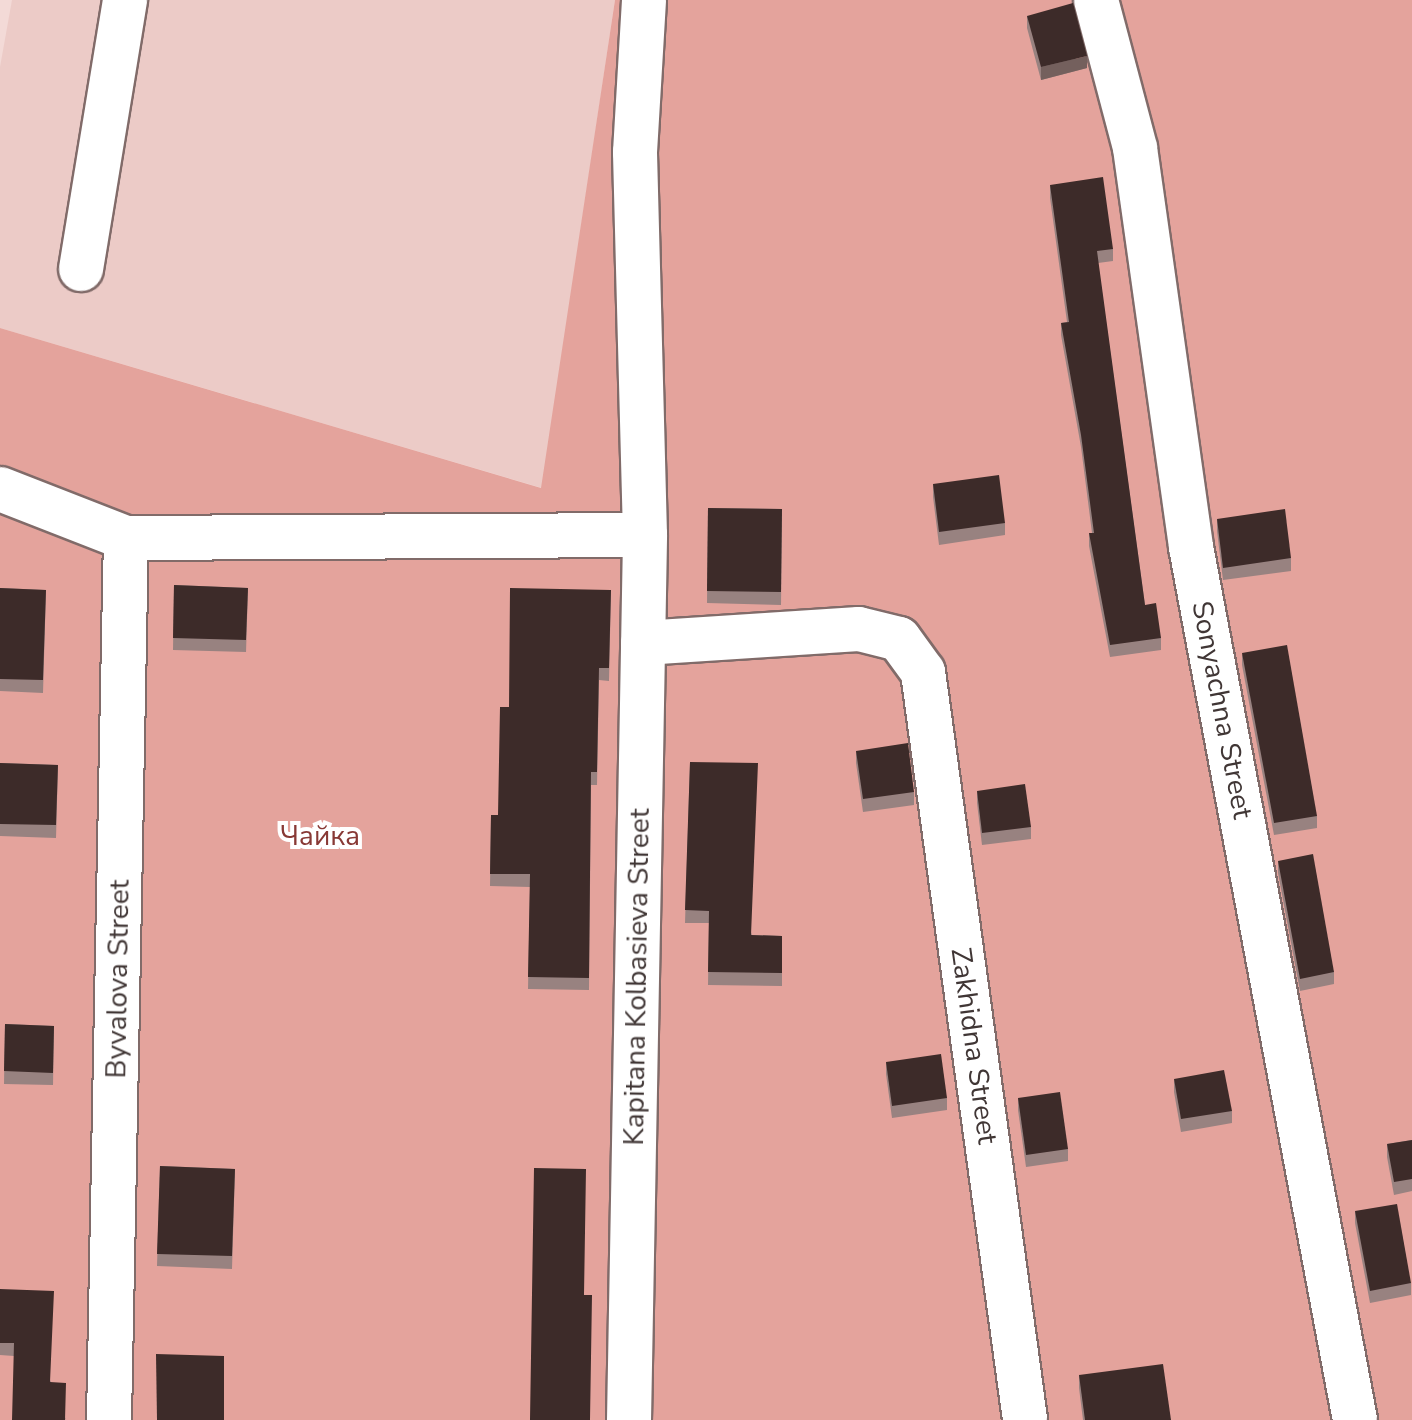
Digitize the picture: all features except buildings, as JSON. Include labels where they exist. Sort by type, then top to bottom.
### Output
[{"type":"lane","points":[[81,269],[125,0]]},
{"type":"lane","name":"Kapitana Kolbasieva Street","points":[[629,1420],[645,535],[635,152],[644,0]]},
{"type":"lane","name":"Sonyachna Street","points":[[1096,0],[1135,148],[1191,547],[1355,1420]]},
{"type":"lane","points":[[0,489],[126,538],[645,535]]},
{"type":"lane","name":"Byvalova Street","points":[[109,1420],[126,538]]},
{"type":"lane","name":"Zakhidna Street","points":[[643,643],[859,629],[899,639],[923,672],[1025,1420]]},
{"type":"shaded area","points":[[12,0],[615,0],[542,488],[0,328],[0,67]]},
{"type":"green space","name":"Чайка","points":[[615,0],[1412,0],[1412,1420],[0,1420],[0,328],[541,488]]}]
